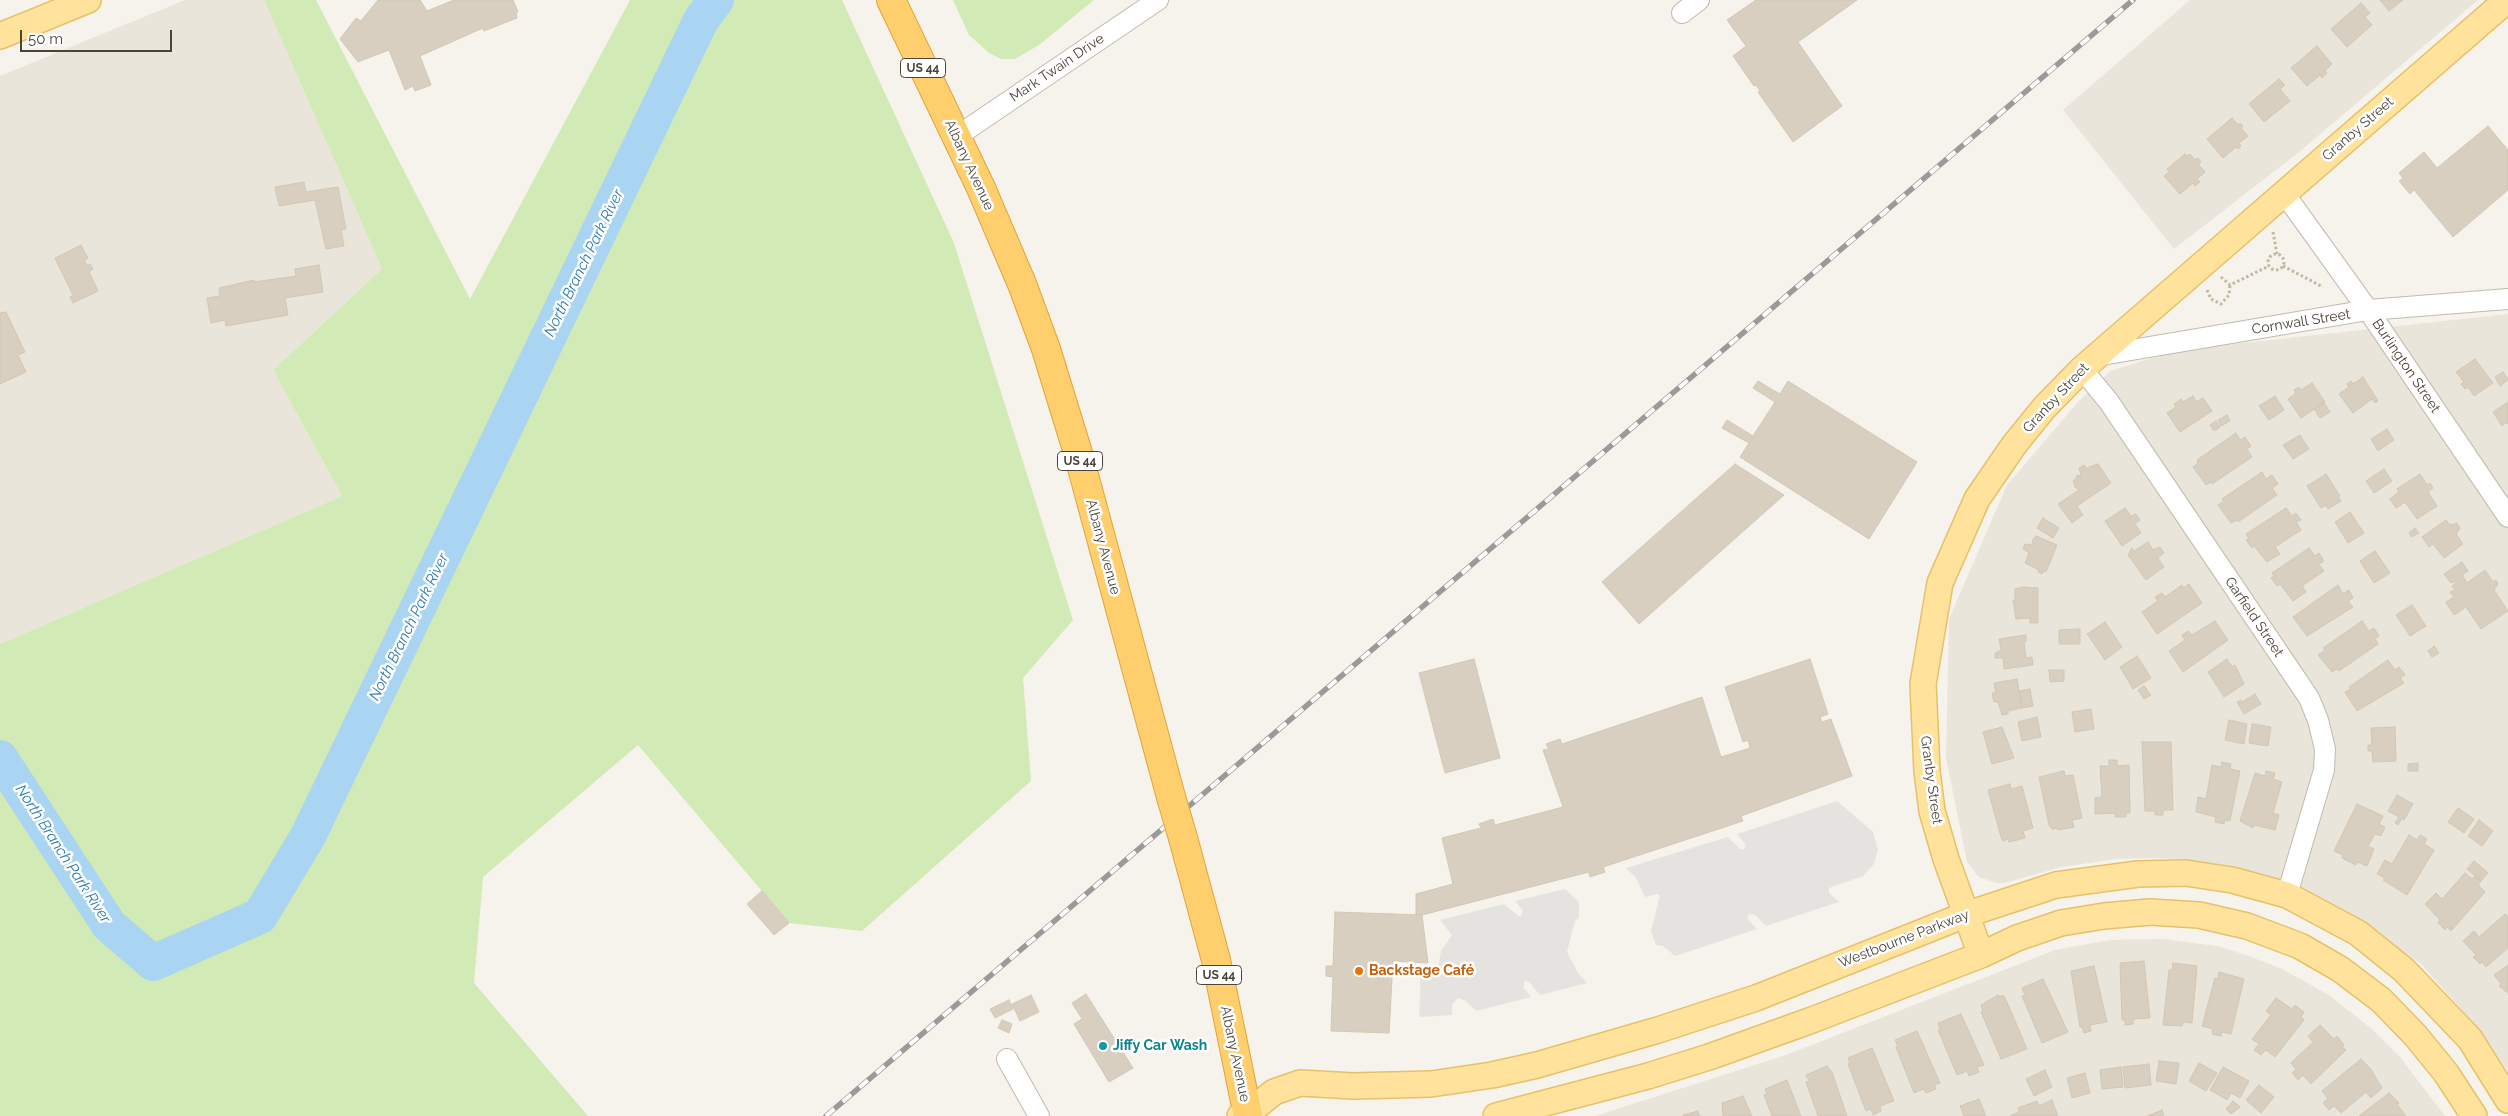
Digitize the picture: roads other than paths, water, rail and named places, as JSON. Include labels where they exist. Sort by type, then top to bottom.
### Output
[{"type":"highway","name":"Albany Avenue","points":[[891,0],[956,137],[1022,284],[1046,349],[1078,453],[1216,960],[1249,1115]]},
{"type":"main road","points":[[0,36],[88,0]]},
{"type":"main road","name":"Granby Street","points":[[1981,955],[1965,915],[1932,811],[1927,772],[1923,684],[1940,583],[1964,526],[1995,471],[2044,408],[2089,362],[2508,0]]},
{"type":"main road","name":"Westbourne Parkway","points":[[1249,1115],[1274,1092],[1300,1083],[1391,1086],[1454,1081],[1537,1065],[1639,1036],[1756,998],[1965,915],[2056,885],[2138,874],[2186,873],[2223,878],[2287,895],[2358,933],[2404,970],[2470,1039],[2508,1100]]},
{"type":"main road","points":[[1496,1116],[1648,1076],[1812,1020],[1981,955],[2017,938],[2061,923],[2104,916],[2150,912],[2199,915],[2248,926],[2300,946],[2340,969],[2381,1000],[2416,1035],[2446,1072],[2474,1116]]},
{"type":"main road","points":[[2381,1000],[2404,970]]},
{"type":"main road","points":[[1639,1036],[1648,1076]]},
{"type":"street","name":"Mark Twain Drive","points":[[956,137],[1158,0]]},
{"type":"street","points":[[1682,14],[1699,0]]},
{"type":"street","name":"Burlington Street","points":[[2284,193],[2368,310],[2508,517]]},
{"type":"street","name":"Cornwall Street","points":[[2089,362],[2368,310],[2508,299]]},
{"type":"street","name":"Garfield Street","points":[[2089,362],[2120,418],[2309,698],[2318,720],[2325,749],[2324,770],[2287,895]]},
{"type":"street","points":[[1007,1059],[1038,1116]]},
{"type":"waterway","name":"North Branch Park River","points":[[0,758],[109,925],[153,963],[260,916],[308,836],[701,20],[716,0]]},
{"type":"railway","points":[[826,1116],[2133,0]]},
{"type":"place","name":"Backstage Café","points":[[1359,971]]},
{"type":"place","name":"Jiffy Car Wash","points":[[1103,1046]]}]
